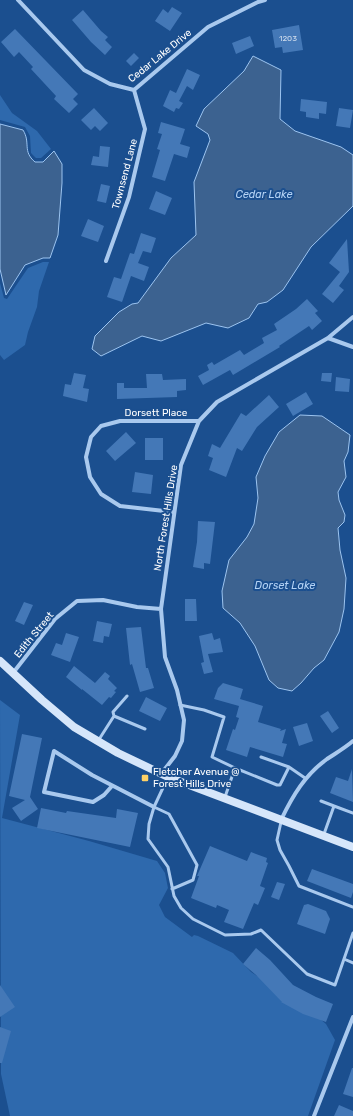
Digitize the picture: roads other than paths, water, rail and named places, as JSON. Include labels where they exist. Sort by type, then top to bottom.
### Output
[{"type":"main road","points":[[0,662],[74,727],[118,753],[164,776],[353,847]]},
{"type":"street","name":"Cedar Lake Drive","points":[[18,0],[84,70],[110,84],[134,90],[208,27],[257,1],[266,0]]},
{"type":"street","name":"Townsend Lane","points":[[106,261],[129,197],[145,129],[134,90]]},
{"type":"street","name":"North Forest Hills Drive","points":[[164,776],[182,741],[184,720],[165,657],[161,609],[173,512],[181,464],[199,421],[217,402],[328,338],[353,317]]},
{"type":"street","points":[[328,338],[353,347]]},
{"type":"street","name":"Dorsett Place","points":[[173,512],[120,506],[101,494],[90,477],[86,457],[91,437],[101,426],[120,421],[199,421]]},
{"type":"street","name":"Edith Street","points":[[13,673],[56,619],[77,601],[103,600],[137,607],[161,609]]},
{"type":"street","points":[[281,820],[305,778],[327,759],[353,741]]},
{"type":"street","points":[[112,786],[104,795],[93,802],[44,792],[54,751],[112,786],[154,807]]},
{"type":"street","points":[[314,1116],[353,1017]]},
{"type":"lane","points":[[98,741],[114,716],[113,712],[127,696]]},
{"type":"lane","points":[[180,705],[204,710],[224,717],[212,757],[277,785],[280,785],[289,767]]},
{"type":"lane","points":[[114,716],[145,729]]},
{"type":"lane","points":[[261,757],[289,767],[305,778]]},
{"type":"lane","points":[[224,798],[235,768]]},
{"type":"lane","points":[[164,776],[149,824],[148,839],[168,867],[174,896],[181,908],[193,920],[225,935],[252,934],[261,930],[307,974],[335,985],[353,933]]},
{"type":"lane","points":[[321,801],[353,813]]},
{"type":"lane","points":[[323,836],[334,806]]},
{"type":"lane","points":[[154,807],[169,814],[197,865],[193,880],[172,889]]},
{"type":"lane","points":[[281,820],[276,840],[299,886],[353,907]]},
{"type":"lane","points":[[344,959],[353,963]]},
{"type":"water","name":"Cedar Lake","points":[[253,56],[281,70],[280,119],[295,131],[341,147],[353,155],[353,206],[311,247],[283,290],[267,302],[258,304],[249,318],[228,328],[206,323],[161,341],[142,336],[101,356],[92,349],[95,336],[119,312],[132,304],[138,303],[171,258],[196,235],[194,182],[210,140],[208,134],[196,126],[204,109],[244,71]]},
{"type":"water","points":[[0,124],[23,130],[29,154],[35,162],[43,162],[54,151],[62,164],[58,235],[50,258],[43,258],[25,265],[6,295],[0,269]]},
{"type":"water","name":"Dorset Lake","points":[[300,415],[322,416],[350,435],[348,452],[344,461],[346,477],[338,492],[339,500],[345,515],[344,522],[338,528],[340,550],[346,578],[344,609],[339,632],[324,660],[314,668],[292,691],[278,688],[269,680],[255,646],[240,623],[223,608],[222,591],[229,560],[247,537],[254,524],[258,498],[256,477],[265,456],[279,432]]},
{"type":"place","name":"Fletcher Avenue @ Forest Hills Drive","points":[[145,778]]}]
